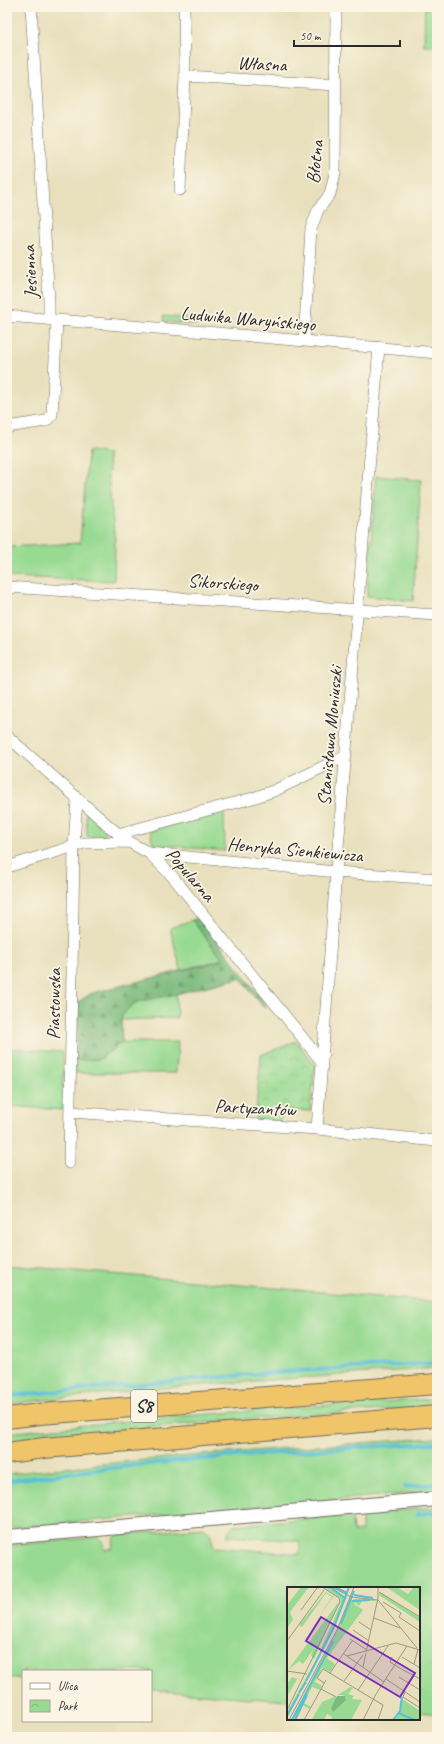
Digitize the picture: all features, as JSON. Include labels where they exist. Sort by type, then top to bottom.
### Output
[{"type":"highway","name":"S8","points":[[7,1418],[40,1414],[437,1384]]},
{"type":"highway","name":"S8","points":[[7,1453],[44,1448],[437,1416]]},
{"type":"street","name":"Jesienna","points":[[31,7],[48,286],[53,320]]},
{"type":"street","points":[[180,190],[185,76],[184,7]]},
{"type":"street","name":"Błotna","points":[[304,341],[311,229],[318,210],[330,194],[335,173],[336,7]]},
{"type":"street","name":"Własna","points":[[185,76],[336,85]]},
{"type":"street","name":"Ludwika Waryńskiego","points":[[7,316],[437,353]]},
{"type":"street","points":[[7,427],[46,421],[52,415],[53,320]]},
{"type":"street","name":"Stanisława Moniuszki","points":[[317,1129],[345,756],[379,347]]},
{"type":"street","name":"Sikorskiego","points":[[7,586],[358,608],[437,615]]},
{"type":"street","name":"Popularna","points":[[7,736],[118,834],[149,854],[173,877],[322,1062]]},
{"type":"street","name":"Henryka Sienkiewicza","points":[[118,834],[254,798],[288,784],[345,756]]},
{"type":"street","name":"Piastowska","points":[[69,1163],[74,846],[77,799]]},
{"type":"street","points":[[7,867],[84,843],[129,842]]},
{"type":"street","name":"Henryka Sienkiewicza","points":[[149,854],[336,872],[437,879]]},
{"type":"street","name":"Partyzantów","points":[[70,1112],[317,1129],[437,1141]]},
{"type":"street","points":[[7,1537],[437,1499]]},
{"type":"green space","points":[[425,7],[437,7],[437,46],[424,46]]},
{"type":"green space","points":[[163,316],[200,320],[198,325],[164,322]]},
{"type":"green space","points":[[91,451],[108,454],[108,475],[115,540],[114,581],[7,577],[7,547],[80,543],[88,452]]},
{"type":"green space","points":[[376,476],[421,480],[413,601],[367,596]]},
{"type":"green space","points":[[224,811],[225,851],[153,844],[150,831]]},
{"type":"green space","points":[[86,812],[105,831],[104,835],[94,838],[87,836]]},
{"type":"green space","points":[[199,917],[267,1006],[263,1007],[240,978],[136,1002],[121,1018],[122,1042],[100,1059],[76,1060],[78,1002],[92,993],[223,960],[192,920]]},
{"type":"green space","points":[[192,920],[223,959],[181,970],[170,928]]},
{"type":"green space","points":[[176,994],[177,1018],[121,1020],[124,1012],[135,1003],[152,998]]},
{"type":"green space","points":[[296,1041],[315,1065],[310,1111],[286,1110],[279,1122],[255,1120],[261,1055]]},
{"type":"green space","points":[[122,1042],[178,1042],[176,1073],[76,1073],[76,1060],[100,1059]]},
{"type":"green space","points":[[7,1048],[63,1052],[63,1110],[7,1106]]},
{"type":"green space","points":[[7,1265],[437,1302],[437,1368],[149,1389],[7,1404]]},
{"type":"green space","points":[[437,1399],[437,1407],[222,1421],[114,1430],[7,1442],[7,1433],[168,1417]]},
{"type":"green space","points":[[437,1438],[437,1491],[7,1528],[7,1474],[222,1453]]},
{"type":"green space","points":[[437,1507],[437,1714],[420,1712],[420,1587],[287,1587],[287,1701],[152,1690],[152,1670],[22,1670],[22,1679],[7,1677],[7,1546],[98,1537],[103,1542],[105,1550],[112,1548],[114,1538],[118,1535],[203,1528],[210,1533],[214,1547],[300,1554],[300,1541],[227,1536],[230,1529],[235,1525],[348,1515],[352,1520],[353,1532],[362,1531],[362,1518],[364,1514]]},
{"type":"waterway","points":[[7,1396],[268,1373],[437,1363]]},
{"type":"waterway","points":[[7,1481],[222,1457],[437,1443]]},
{"type":"waterway","points":[[405,1487],[437,1484]]},
{"type":"waterway","points":[[417,1514],[437,1512]]}]
